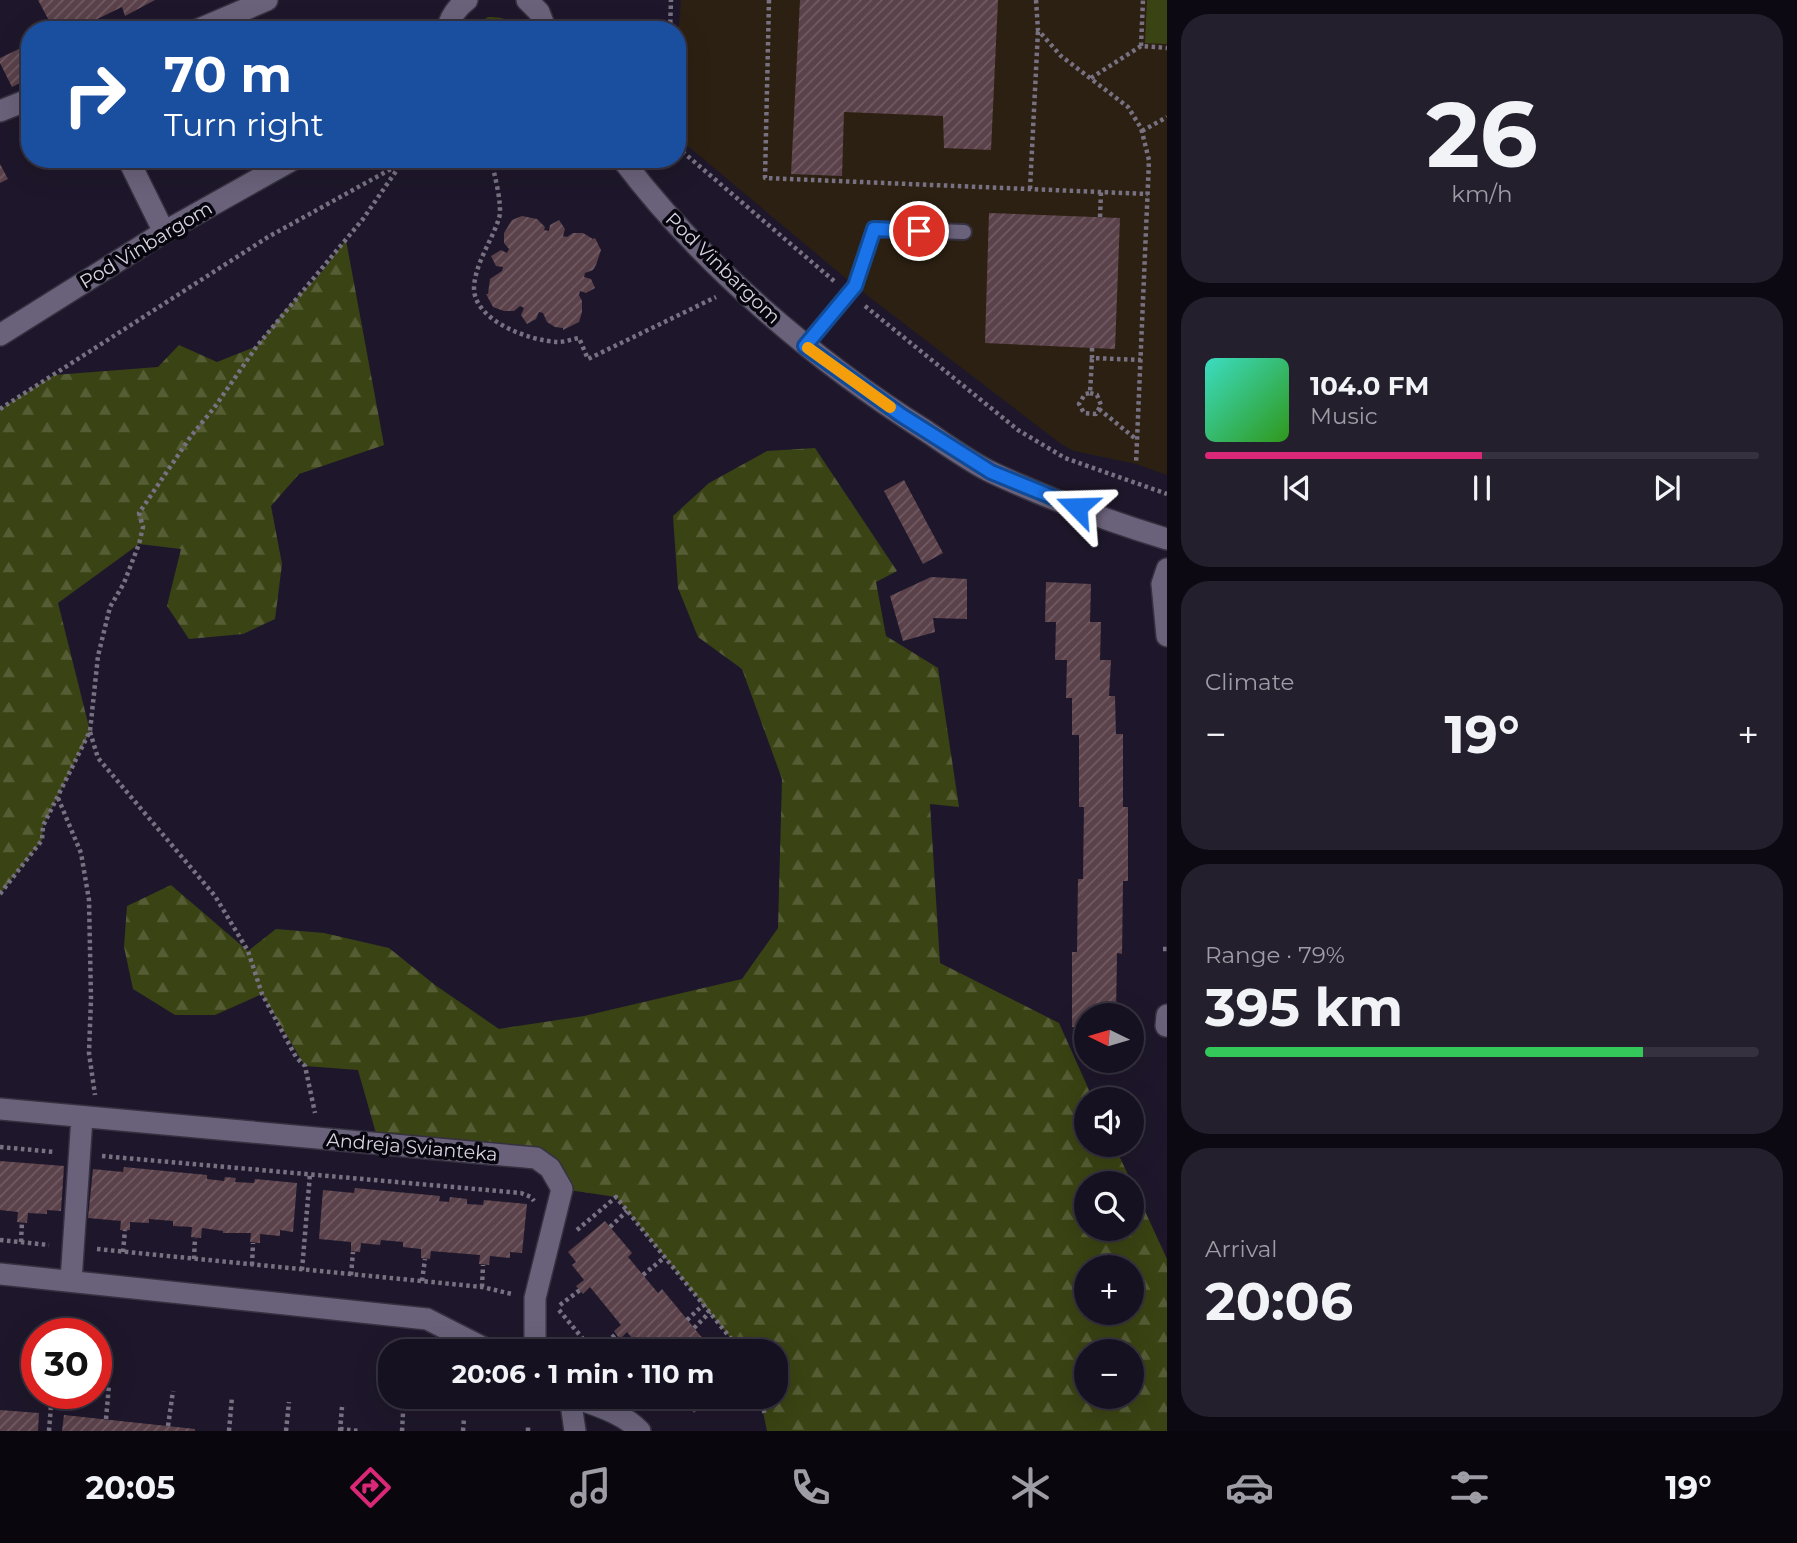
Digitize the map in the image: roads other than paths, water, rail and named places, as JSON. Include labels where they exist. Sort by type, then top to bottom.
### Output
[{"type":"street","points":[[218,21],[267,0]]},
{"type":"street","points":[[449,21],[458,6],[467,0]]},
{"type":"street","points":[[0,111],[21,103]]},
{"type":"street","points":[[132,168],[164,232]]},
{"type":"street","name":"Pod Vinbargom","points":[[0,335],[164,232],[278,168]]},
{"type":"street","name":"Pod Vinbargom","points":[[616,168],[647,192]]},
{"type":"street","name":"Pod Vinbargom","points":[[629,168],[693,243],[805,346],[901,415],[991,472],[1121,525],[1167,539]]},
{"type":"street","points":[[1167,569],[1162,584],[1167,636]]},
{"type":"street","points":[[1166,1026],[1167,1015]]},
{"type":"street","name":"Andreja Svianteka","points":[[0,1109],[536,1158],[550,1168],[562,1189],[535,1298],[535,1339]]},
{"type":"street","points":[[71,1281],[90,1118]]},
{"type":"street","points":[[0,1274],[427,1319],[466,1339]]},
{"type":"street","points":[[572,1409],[575,1431]]},
{"type":"street","points":[[604,1409],[633,1423],[640,1431]]},
{"type":"lane","points":[[805,346],[855,286],[874,229],[964,232]]}]
